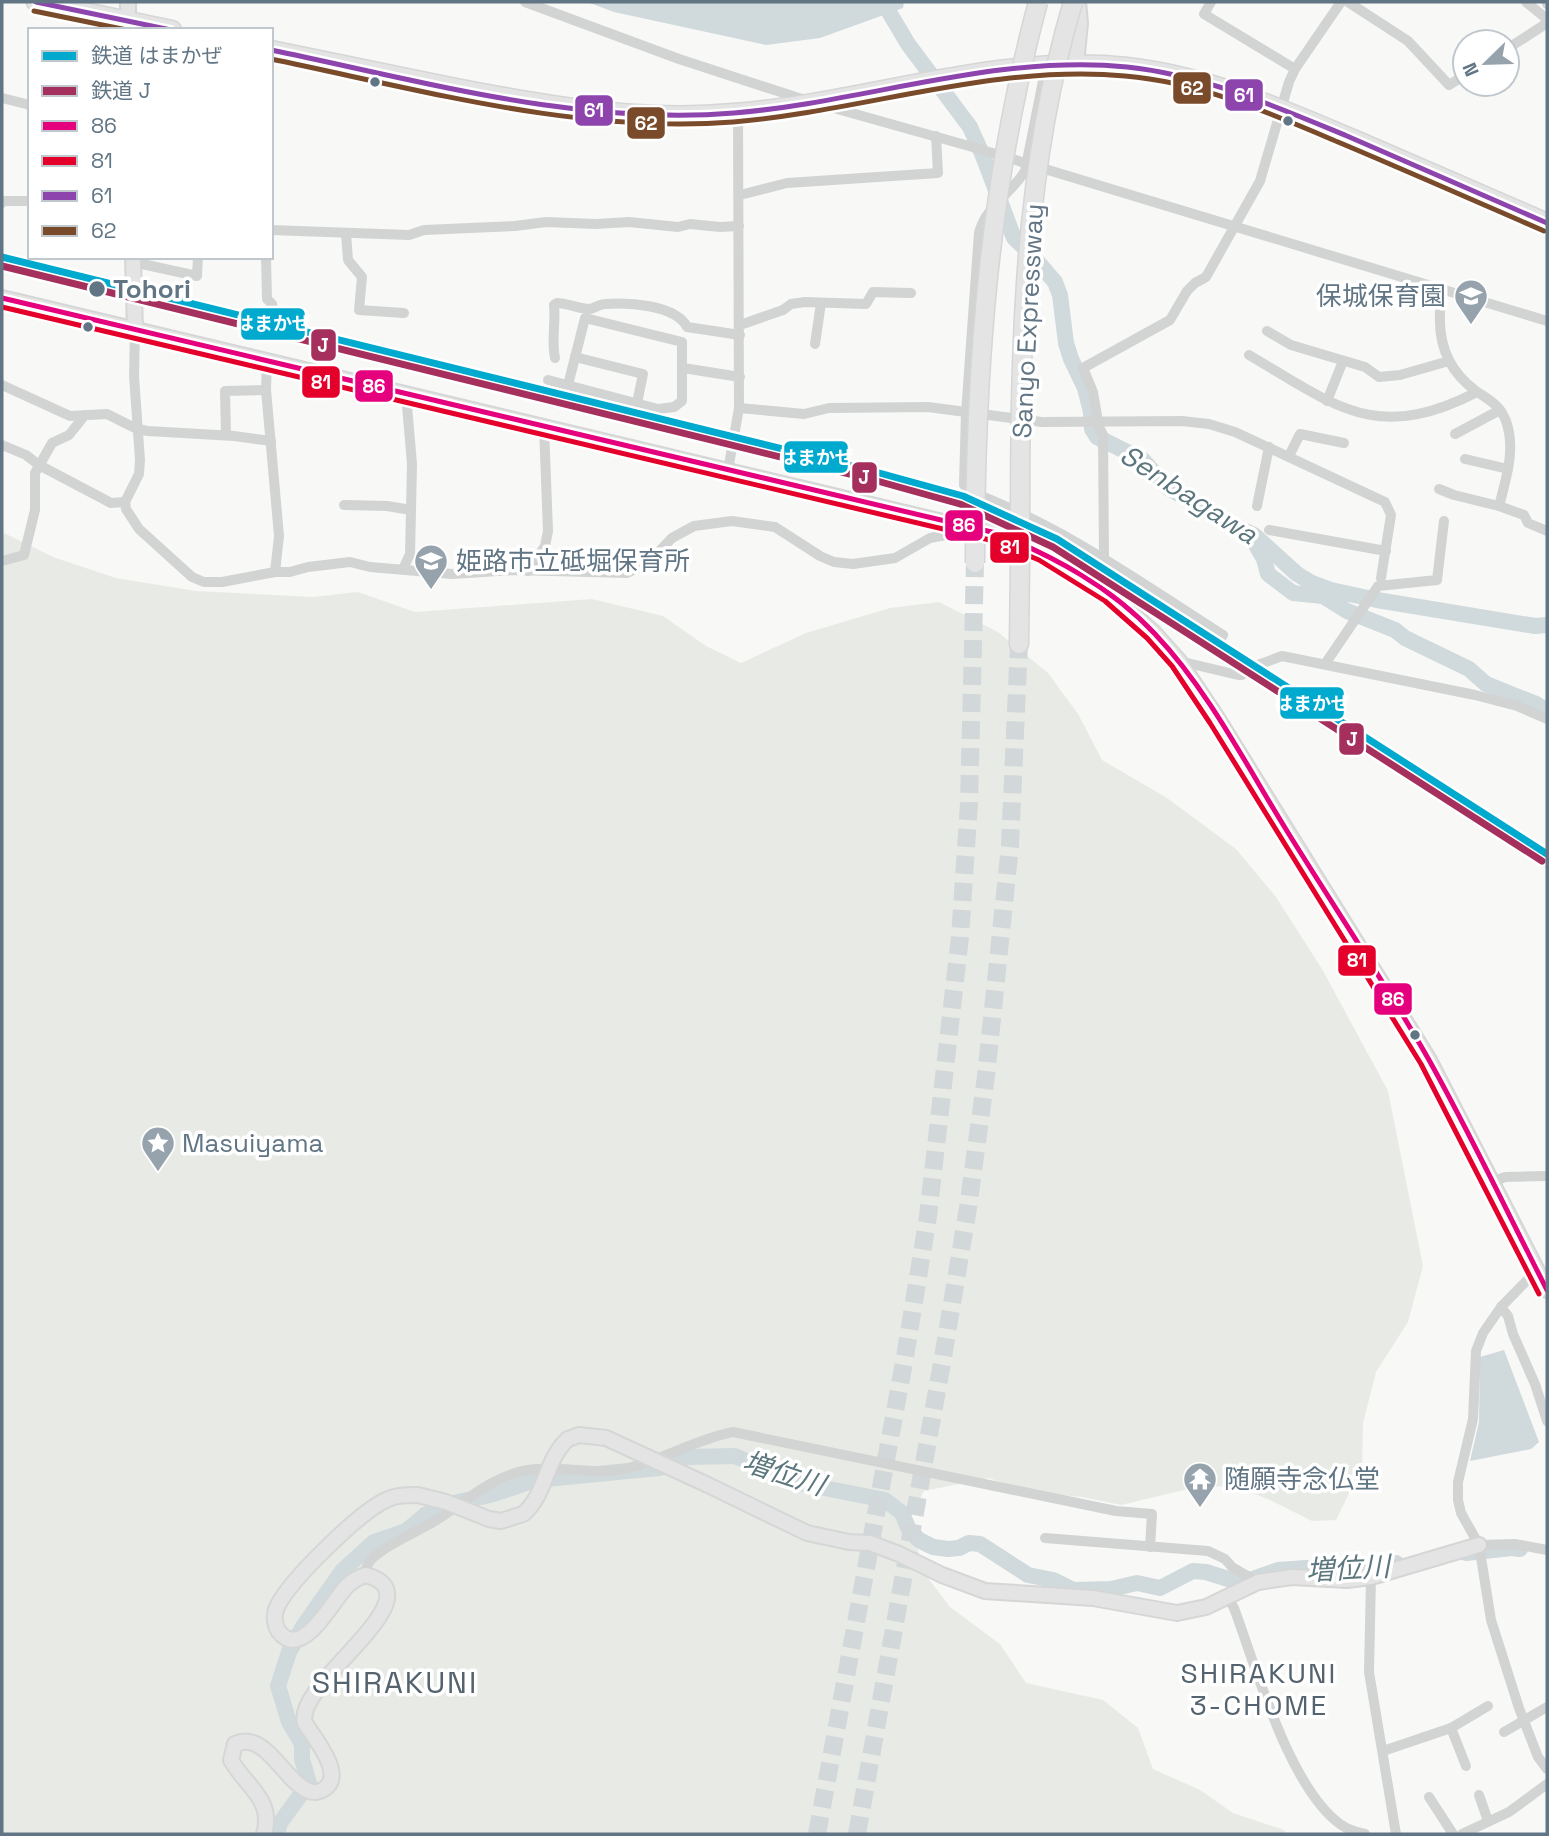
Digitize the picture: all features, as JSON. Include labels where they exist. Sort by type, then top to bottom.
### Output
[{"type":"highway","points":[[36,2],[128,25],[154,28]]},
{"type":"highway","name":"Sanyo Expressway","points":[[975,563],[977,409],[988,263],[1009,122],[1038,2]]},
{"type":"highway","name":"Sanyo Expressway","points":[[1019,644],[1020,415],[1026,273],[1041,149],[1075,2]]},
{"type":"highway","points":[[273,50],[561,108],[660,116],[738,113],[813,103],[1006,69],[1076,64],[1130,67],[1176,75],[1234,91],[1547,223]]},
{"type":"street","points":[[128,2],[128,25]]},
{"type":"street","points":[[525,2],[679,59],[813,103],[936,136],[1547,321]]},
{"type":"street","points":[[1075,2],[1080,23],[1076,64]]},
{"type":"street","points":[[1211,2],[1203,14],[1295,69]]},
{"type":"street","points":[[1104,558],[1103,435],[1093,392],[1083,368],[1170,320],[1187,291],[1206,278],[1260,181],[1295,69],[1340,2]]},
{"type":"street","points":[[1348,2],[1408,41],[1449,85],[1451,84]]},
{"type":"street","points":[[1521,39],[1547,21],[1526,2]]},
{"type":"street","points":[[1046,66],[1027,164],[1019,181],[985,217],[979,233],[966,413],[964,485],[968,491],[1038,520],[1104,558],[1223,635],[1216,648]]},
{"type":"street","points":[[2,99],[28,105]]},
{"type":"street","points":[[728,470],[739,408],[740,377],[738,113]]},
{"type":"street","points":[[740,195],[787,183],[938,173],[936,136]]},
{"type":"street","points":[[2,199],[28,201]]},
{"type":"street","points":[[273,230],[409,235],[424,230],[546,222],[629,222],[678,227],[690,224],[739,226]]},
{"type":"street","points":[[346,233],[348,260],[362,277],[359,310],[404,313]]},
{"type":"street","points":[[198,259],[197,276],[133,260],[140,460],[139,474],[125,502],[126,509],[139,529],[192,577],[204,582],[222,582],[350,562],[370,567],[452,574],[528,571],[628,573],[648,563],[672,538],[694,526],[732,521],[775,527],[820,556],[834,562],[852,564],[895,558],[930,538],[968,528]]},
{"type":"street","points":[[266,259],[267,299],[272,304],[273,311]]},
{"type":"street","points":[[1443,290],[1439,329],[1441,343],[1449,361],[1477,392],[1500,410],[1509,437],[1508,469],[1499,506]]},
{"type":"street","points":[[555,358],[552,345],[557,303],[590,309],[603,304],[648,306],[683,319],[687,327],[740,330],[791,304],[866,304],[873,292],[911,293]]},
{"type":"street","points":[[2,299],[996,533],[1043,552],[1079,573],[1110,594],[1153,632],[1178,661],[1217,718],[1429,1060],[1547,1290]]},
{"type":"street","points":[[815,344],[821,303]]},
{"type":"street","points":[[548,380],[658,409],[674,407],[682,401],[682,342],[585,318],[568,385]]},
{"type":"street","points":[[1267,331],[1291,345],[1365,366],[1379,377],[1401,375],[1449,361]]},
{"type":"street","points":[[1249,355],[1327,401],[1359,414],[1391,418],[1447,408],[1477,392]]},
{"type":"street","points":[[575,357],[643,374],[637,403]]},
{"type":"street","points":[[1327,401],[1343,361]]},
{"type":"street","points":[[267,362],[266,390],[279,536],[275,572]]},
{"type":"street","points":[[683,368],[740,377]]},
{"type":"street","points":[[2,386],[70,416],[107,414],[137,429],[271,441]]},
{"type":"street","points":[[226,435],[225,391],[266,390]]},
{"type":"street","points":[[403,569],[410,554],[412,464],[406,394]]},
{"type":"street","points":[[739,408],[804,414],[829,408],[928,407],[1042,422],[1182,421],[1209,424],[1235,432],[1385,502],[1391,514],[1380,582],[1325,664]]},
{"type":"street","points":[[1455,434],[1500,410]]},
{"type":"street","points":[[2,561],[24,555],[35,510],[36,473],[39,465],[44,461],[52,443],[69,435],[85,415]]},
{"type":"street","points":[[528,571],[545,547],[548,531],[544,428]]},
{"type":"street","points":[[1289,456],[1300,435],[1344,443]]},
{"type":"street","points":[[2,445],[26,455],[39,465],[111,503],[125,502]]},
{"type":"street","points":[[1257,506],[1269,447]]},
{"type":"street","points":[[1465,459],[1508,469]]},
{"type":"street","points":[[1439,489],[1524,515],[1528,523],[1547,531]]},
{"type":"street","points":[[344,505],[387,506],[411,510]]},
{"type":"street","points":[[1380,582],[1437,580],[1444,522]]},
{"type":"street","points":[[996,533],[1013,530],[1032,534],[1077,555],[1298,706],[1547,862]]},
{"type":"street","points":[[1269,530],[1386,551]]},
{"type":"street","points":[[1178,661],[1238,676],[1247,669],[1282,656],[1475,695],[1517,706],[1547,719]]},
{"type":"street","points":[[1492,1182],[1505,1177],[1547,1176]]},
{"type":"street","points":[[1537,1270],[1501,1307],[1483,1333],[1476,1351],[1473,1419],[1458,1482],[1458,1500],[1461,1513],[1479,1545],[1491,1619],[1524,1720],[1538,1757],[1547,1769]]},
{"type":"street","points":[[1501,1307],[1508,1316],[1547,1421]]},
{"type":"street","points":[[366,1575],[368,1564],[392,1544],[435,1521],[498,1479],[526,1470],[625,1469],[668,1456],[717,1435],[733,1432],[1116,1511],[1152,1514],[1150,1547]]},
{"type":"street","points":[[366,1575],[348,1584],[304,1637],[293,1640],[284,1637],[276,1628],[274,1618],[278,1604],[344,1531],[367,1511],[399,1495],[418,1495],[431,1497],[489,1519],[501,1521],[523,1514],[539,1497],[556,1455],[568,1439],[579,1435],[606,1438],[807,1532],[849,1542],[870,1543],[985,1591],[1093,1598],[1177,1614],[1193,1612],[1258,1583],[1292,1577],[1347,1580],[1371,1577],[1479,1545],[1515,1544],[1547,1550]]},
{"type":"street","points":[[1045,1538],[1208,1551],[1225,1559],[1232,1567],[1258,1583]]},
{"type":"street","points":[[264,1834],[266,1808],[231,1760],[232,1751],[235,1744],[243,1740],[252,1742],[267,1752],[302,1788],[312,1792],[322,1791],[330,1784],[330,1764],[303,1716],[305,1707],[323,1681],[385,1610],[388,1599],[385,1589],[379,1581],[366,1575]]},
{"type":"street","points":[[1371,1577],[1370,1672],[1396,1834]]},
{"type":"street","points":[[1228,1598],[1289,1755],[1323,1807],[1348,1829],[1365,1834]]},
{"type":"street","points":[[1383,1751],[1451,1728],[1488,1706]]},
{"type":"street","points":[[1504,1732],[1547,1707]]},
{"type":"street","points":[[1451,1728],[1466,1766]]},
{"type":"street","points":[[1462,1834],[1509,1812],[1547,1784]]},
{"type":"street","points":[[1479,1795],[1488,1821]]},
{"type":"street","points":[[1429,1797],[1453,1834]]},
{"type":"shaded area","points":[[587,2],[904,2],[903,8],[820,38],[766,45],[614,12]]},
{"type":"shaded area","points":[[2,532],[53,557],[116,578],[196,591],[312,597],[358,592],[415,612],[592,599],[663,616],[706,646],[741,663],[806,633],[890,608],[939,602],[998,632],[1048,673],[1078,714],[1102,760],[1167,798],[1236,849],[1276,897],[1322,969],[1388,1091],[1423,1266],[1408,1322],[1376,1372],[1363,1423],[1362,1467],[1336,1520],[1312,1521],[1232,1485],[1184,1490],[1121,1505],[1082,1497],[1026,1492],[989,1478],[924,1491],[909,1519],[925,1574],[950,1607],[1000,1644],[1026,1683],[1103,1700],[1138,1728],[1153,1769],[1200,1790],[1233,1813],[1284,1830],[1286,1834],[2,1834]]},
{"type":"shaded area","points":[[1504,1350],[1539,1442],[1531,1449],[1470,1461],[1479,1422],[1480,1357]]},
{"type":"waterway","name":"Senbagawa","points":[[883,2],[908,44],[970,127],[1014,238],[1055,282],[1060,295],[1066,343],[1085,388],[1092,429],[1097,437],[1143,460],[1167,487],[1254,535],[1297,574],[1312,583],[1377,600],[1535,626],[1547,625]]},
{"type":"waterway","points":[[1256,545],[1268,574],[1293,593],[1323,596],[1347,611],[1395,630],[1405,638],[1469,669],[1486,684],[1547,711]]},
{"type":"waterway","name":"増位川","points":[[277,1834],[280,1823],[309,1783],[302,1759],[302,1744],[289,1722],[278,1686],[289,1652],[304,1625],[342,1571],[374,1542],[406,1531],[425,1515],[458,1502],[536,1480],[659,1468],[687,1457],[735,1456],[753,1464],[771,1467],[799,1483],[885,1500],[902,1513],[909,1530],[919,1540],[933,1547],[948,1549],[969,1543],[980,1544],[1028,1575],[1053,1580],[1073,1590],[1111,1589],[1137,1583],[1160,1588],[1193,1571],[1206,1572],[1241,1583],[1278,1570],[1306,1568],[1357,1573],[1396,1563]]},
{"type":"waterway","name":"増位川","points":[[1466,1553],[1520,1549]]},
{"type":"tunnel","points":[[817,1834],[905,1357],[928,1216],[960,937],[969,803],[975,563]]},
{"type":"tunnel","points":[[857,1834],[942,1363],[968,1208],[986,1076],[1010,846],[1019,644]]},
{"type":"rail line","name":"はまかぜ","points":[[2,257],[872,471],[963,496],[1057,539],[1547,854]]},
{"type":"rail line","name":"J","points":[[2,266],[870,479],[960,504],[1053,547],[1542,861]]},
{"type":"transit line","name":"61","points":[[36,2],[161,28]]},
{"type":"transit line","name":"62","points":[[34,11],[117,28]]},
{"type":"transit line","name":"61","points":[[273,50],[501,98],[618,113],[676,115],[734,113],[783,107],[1028,67],[1127,67],[1184,77],[1267,104],[1547,223]]},
{"type":"transit line","name":"62","points":[[273,59],[500,107],[617,122],[675,124],[733,122],[782,116],[977,82],[1026,77],[1075,74],[1153,79],[1207,92],[1260,110],[1544,231]]},
{"type":"transit line","name":"86","points":[[2,298],[996,533],[1040,552],[1081,575],[1138,617],[1174,656],[1210,704],[1429,1060],[1547,1290]]},
{"type":"transit line","name":"81","points":[[2,307],[994,541],[1039,560],[1105,601],[1147,638],[1172,666],[1210,723],[1421,1064],[1539,1294]]},
{"type":"place","name":"Tohori","points":[[97,289]]},
{"type":"place","name":"保城保育園","points":[[1471,326]]},
{"type":"place","name":"姫路市立砥堀保育所","points":[[431,591]]},
{"type":"place","name":"Masuiyama","points":[[158,1173]]},
{"type":"place","name":"随願寺念仏堂","points":[[1200,1509]]},
{"type":"district","name":"SHIRAKUNI","points":[[395,1682]]},
{"type":"district","name":"SHIRAKUNI 3-CHOME","points":[[1259,1689]]}]
